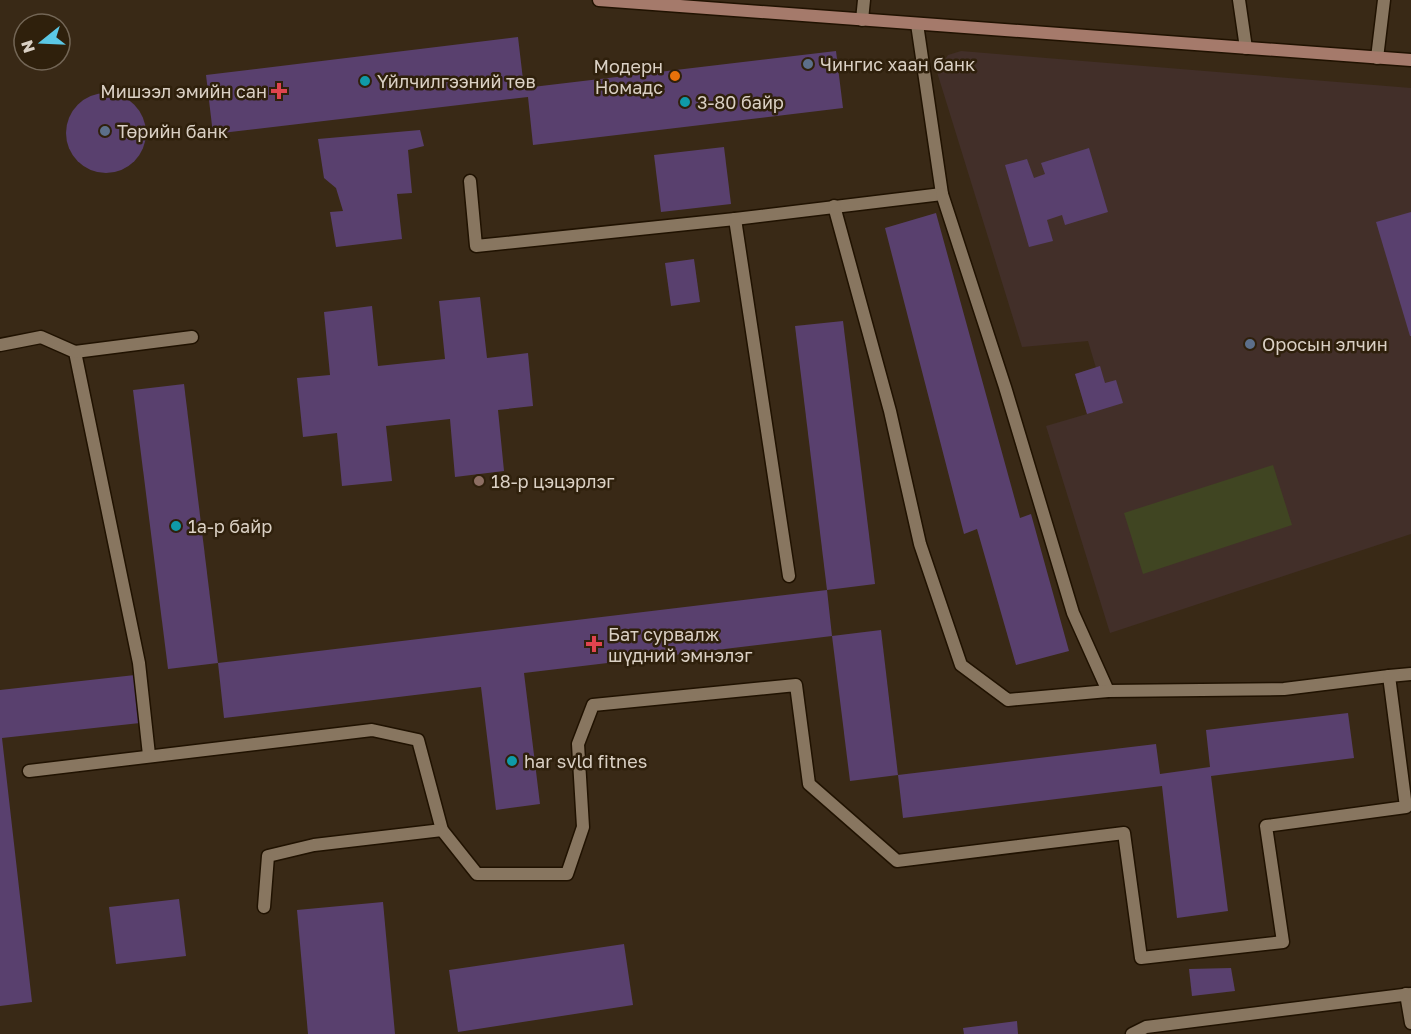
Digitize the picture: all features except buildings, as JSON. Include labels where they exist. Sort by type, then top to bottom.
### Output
[{"type":"street","points":[[599,0],[1411,60]]},
{"type":"lane","points":[[862,20],[864,0]]},
{"type":"lane","points":[[1239,0],[1245,48]]},
{"type":"lane","points":[[1377,58],[1384,0]]},
{"type":"lane","points":[[917,24],[942,194],[1005,387],[1074,613],[1108,691]]},
{"type":"lane","points":[[470,181],[476,246],[735,219],[942,194]]},
{"type":"lane","points":[[834,206],[890,411],[920,543],[961,665],[1008,700],[1108,691],[1284,689],[1411,674]]},
{"type":"lane","points":[[735,219],[789,576]]},
{"type":"lane","points":[[0,345],[41,337],[75,352],[192,337]]},
{"type":"lane","points":[[75,352],[139,663],[149,755]]},
{"type":"lane","points":[[29,771],[372,730],[418,740],[442,831],[477,873],[567,874],[583,827],[578,744],[593,705],[796,685],[809,784],[897,861],[1124,833],[1141,958],[1283,942],[1266,826],[1406,807],[1389,676]]},
{"type":"lane","points":[[264,907],[268,856],[314,845],[442,831]]},
{"type":"lane","points":[[1132,1034],[1146,1027],[1408,994],[1411,1023]]},
{"type":"shaded area","name":"Оросын элчин","points":[[961,51],[1411,88],[1411,534],[1110,633],[1046,426],[1087,414],[1075,374],[1096,368],[1088,341],[1022,347],[937,72],[948,55]]},
{"type":"green space","points":[[1273,465],[1292,525],[1143,574],[1124,513]]},
{"type":"place","name":"Чингис хаан банк","points":[[808,64]]},
{"type":"place","name":"Модерн Номадс","points":[[675,76]]},
{"type":"place","name":"Үйлчилгээний төв","points":[[365,81]]},
{"type":"place","name":"Мишээл эмийн сан","points":[[279,91]]},
{"type":"place","name":"3-80 байр","points":[[685,102]]},
{"type":"place","name":"Төрийн банк","points":[[105,131]]},
{"type":"place","name":"Оросын элчин","points":[[1250,344]]},
{"type":"place","name":"18-р цэцэрлэг","points":[[479,481]]},
{"type":"place","name":"1а-р байр","points":[[176,526]]},
{"type":"place","name":"Бат сурвалж шүдний эмнэлэг","points":[[594,644]]},
{"type":"place","name":"har svld fitnes","points":[[512,761]]}]
